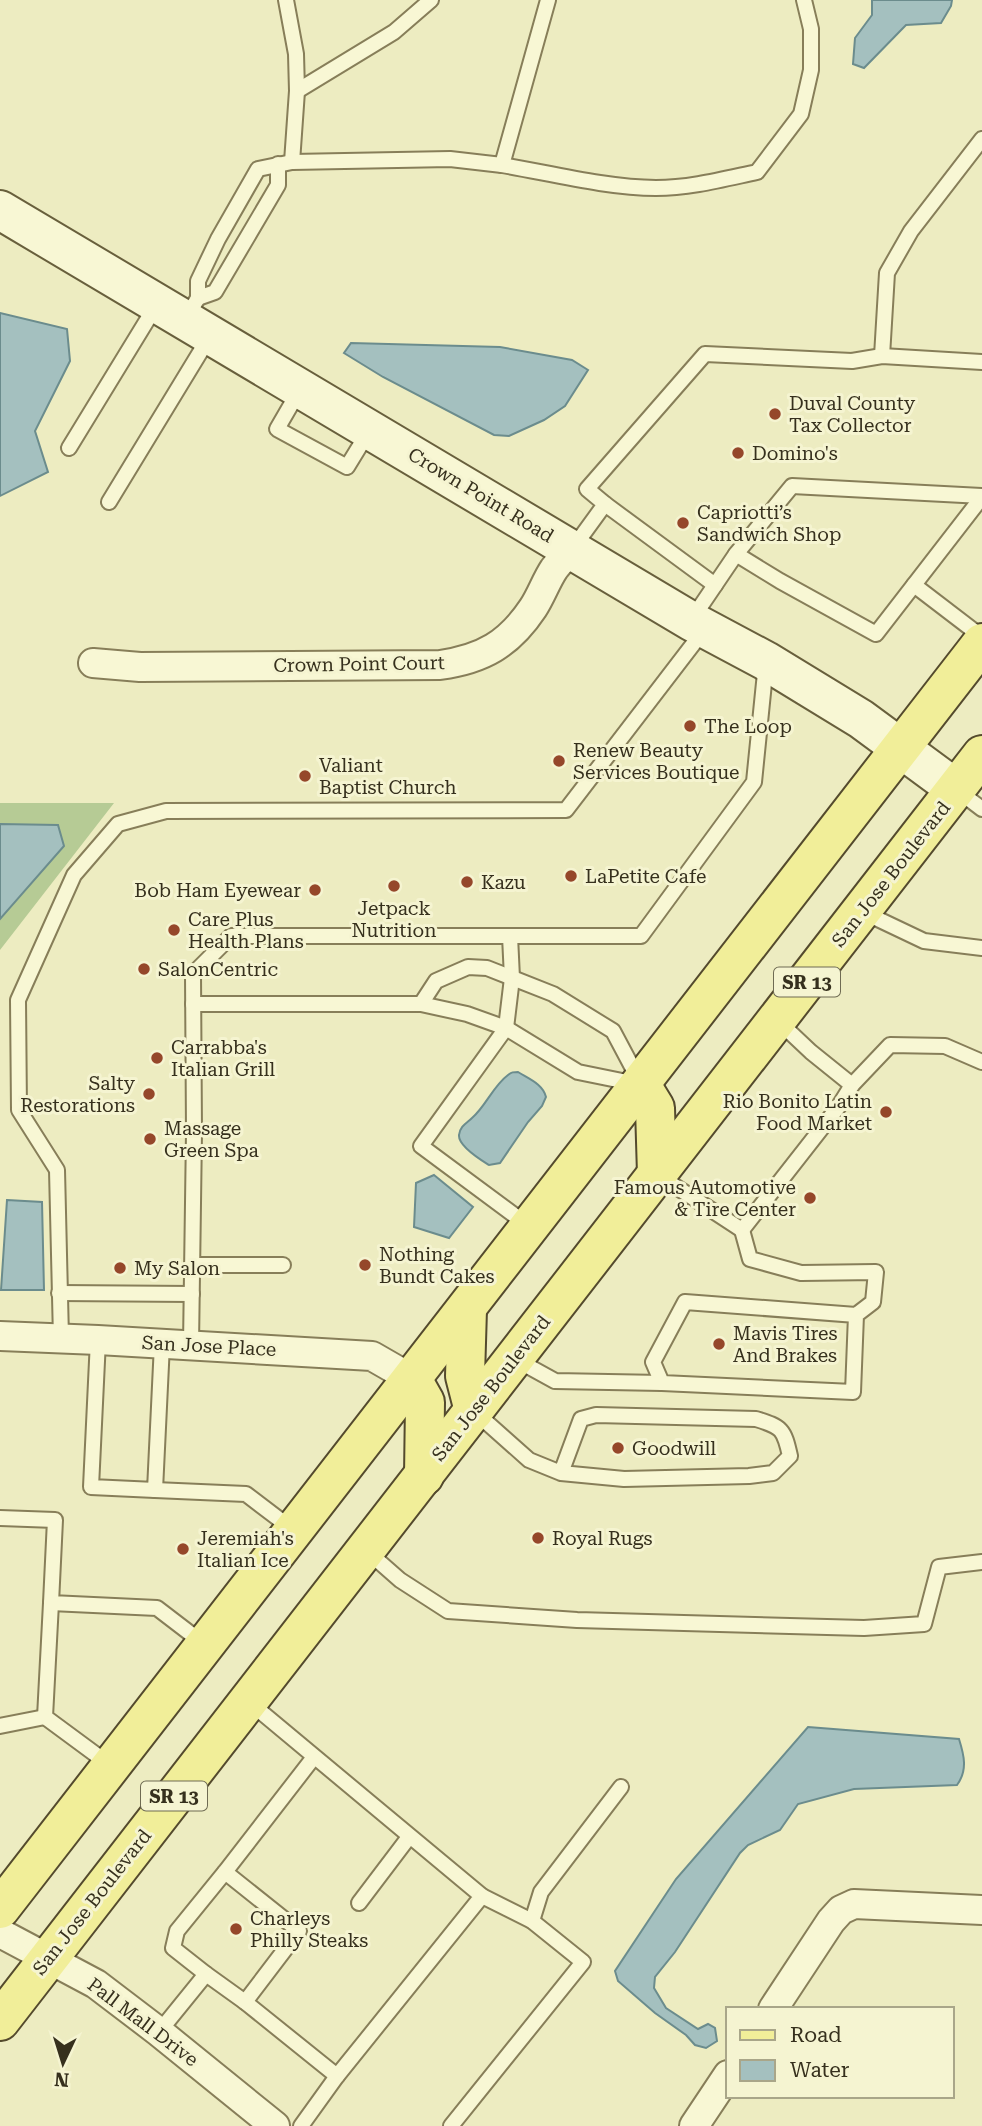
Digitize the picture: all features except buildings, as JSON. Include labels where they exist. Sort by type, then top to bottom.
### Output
[{"type":"main road","points":[[0,1909],[982,643]]},
{"type":"main road","name":"San Jose Boulevard","points":[[0,2021],[862,912],[969,799],[982,755]]},
{"type":"main road","points":[[642,1084],[655,1108],[657,1174]]},
{"type":"main road","points":[[467,1309],[465,1376],[474,1411]]},
{"type":"main road","points":[[412,1379],[425,1402],[424,1476]]},
{"type":"street","name":"Crown Point Road","points":[[0,210],[188,314],[370,430],[861,719],[969,799]]},
{"type":"street","name":"Crown Point Court","points":[[93,663],[140,667],[440,665],[464,661],[477,657],[505,641],[534,607],[555,568],[572,549]]},
{"type":"street","name":"San Jose Place","points":[[0,1336],[372,1356],[412,1379]]},
{"type":"street","points":[[773,2007],[831,1921],[841,1910],[855,1903],[982,1910]]},
{"type":"street","name":"Pall Mall Drive","points":[[0,1933],[96,1984],[275,2126]]},
{"type":"street","points":[[694,2126],[726,2078]]},
{"type":"lane","points":[[69,448],[188,314],[215,292],[278,185],[285,163],[297,91],[296,54],[286,0]]},
{"type":"lane","points":[[297,91],[394,32],[431,0]]},
{"type":"lane","points":[[502,165],[548,0]]},
{"type":"lane","points":[[109,502],[188,314],[198,281],[218,239],[258,169],[285,163],[450,159],[656,188],[689,186],[757,173],[801,114],[811,70],[811,29],[804,0]]},
{"type":"lane","points":[[882,356],[887,273],[911,230],[982,139]]},
{"type":"lane","points":[[715,585],[587,489],[705,354],[852,361],[882,356],[982,362]]},
{"type":"lane","points":[[61,1338],[57,1170],[19,1110],[18,1000],[74,875],[118,824],[166,811],[566,810],[698,625],[715,585],[736,554],[792,486],[982,497]]},
{"type":"lane","points":[[736,554],[877,634],[982,497]]},
{"type":"lane","points":[[572,549],[605,504]]},
{"type":"lane","points":[[914,585],[982,637]]},
{"type":"lane","points":[[191,1345],[193,974],[231,936],[641,936],[754,782],[766,662]]},
{"type":"lane","points":[[862,912],[924,941],[982,948]]},
{"type":"lane","points":[[510,936],[512,978],[506,1028],[421,1146],[530,1227]]},
{"type":"lane","points":[[421,1004],[436,981],[468,967],[487,968],[554,994],[613,1031],[642,1084]]},
{"type":"lane","points":[[193,1003],[421,1004],[467,1014],[506,1028],[578,1072],[642,1084]]},
{"type":"lane","points":[[778,1020],[811,1052],[852,1085]]},
{"type":"lane","points":[[742,1230],[839,1106],[852,1085],[890,1045],[945,1046],[982,1062]]},
{"type":"lane","points":[[657,1174],[742,1230],[750,1259],[801,1273],[876,1272],[873,1302],[856,1315],[685,1302],[653,1362],[662,1383]]},
{"type":"lane","points":[[192,1265],[284,1265]]},
{"type":"lane","points":[[60,1293],[192,1294]]},
{"type":"lane","points":[[514,1358],[555,1381],[852,1392],[856,1315]]},
{"type":"lane","points":[[98,1340],[91,1487],[246,1494],[294,1530]]},
{"type":"lane","points":[[155,1490],[162,1343]]},
{"type":"lane","points":[[474,1411],[529,1460],[561,1473],[624,1479],[749,1476],[773,1473],[790,1456],[785,1433],[776,1425],[756,1419],[596,1415],[581,1419],[561,1473]]},
{"type":"lane","points":[[0,1518],[55,1520],[45,1717]]},
{"type":"lane","points":[[366,1550],[400,1580],[448,1611],[577,1620],[864,1628],[924,1624],[939,1567],[982,1562]]},
{"type":"lane","points":[[51,1603],[157,1608],[204,1645]]},
{"type":"lane","points":[[248,1701],[482,1896],[532,1921],[583,1962],[451,2126]]},
{"type":"lane","points":[[0,1726],[45,1717],[112,1766]]},
{"type":"lane","points":[[314,1757],[177,1931],[173,1948],[337,2077]]},
{"type":"lane","points":[[532,1921],[541,1892],[621,1787]]},
{"type":"lane","points":[[359,1903],[409,1837]]},
{"type":"lane","points":[[225,1872],[299,1931],[245,2002]]},
{"type":"lane","points":[[301,2126],[482,1896]]},
{"type":"lane","points":[[159,2032],[206,1974]]},
{"type":"green space","points":[[0,803],[114,803],[0,950],[0,919],[64,846],[58,825],[0,824]]},
{"type":"water","points":[[872,0],[952,0],[941,23],[906,25],[864,68],[853,64],[855,38],[872,15]]},
{"type":"water","points":[[0,313],[67,329],[70,361],[35,431],[48,472],[0,496]]},
{"type":"water","points":[[351,343],[500,347],[572,360],[588,370],[565,406],[544,420],[509,436],[494,435],[383,377],[344,353]]},
{"type":"water","points":[[0,824],[58,825],[64,846],[0,919]]},
{"type":"water","points":[[518,1072],[539,1085],[546,1097],[500,1163],[489,1165],[462,1144],[459,1135],[464,1125],[503,1080]]},
{"type":"water","points":[[434,1175],[473,1207],[449,1238],[414,1227],[416,1183]]},
{"type":"water","points":[[7,1200],[42,1202],[44,1290],[1,1290]]},
{"type":"water","points":[[808,1727],[959,1739],[963,1774],[957,1785],[854,1789],[798,1804],[780,1830],[748,1845],[740,1853],[675,1952],[655,1977],[654,1988],[666,2008],[698,2029],[708,2024],[715,2028],[717,2041],[706,2048],[695,2045],[618,1981],[615,1971],[676,1879]]},
{"type":"place","name":"Duval County Tax Collector","points":[[775,414]]},
{"type":"place","name":"Domino's","points":[[738,453]]},
{"type":"place","name":"Capriotti’s Sandwich Shop","points":[[683,523]]},
{"type":"place","name":"The Loop","points":[[690,726]]},
{"type":"place","name":"Renew Beauty Services Boutique","points":[[559,761]]},
{"type":"place","name":"Valiant Baptist Church","points":[[305,776]]},
{"type":"place","name":"LaPetite Cafe","points":[[571,876]]},
{"type":"place","name":"Kazu","points":[[467,882]]},
{"type":"place","name":"Jetpack Nutrition","points":[[394,886]]},
{"type":"place","name":"Bob Ham Eyewear","points":[[315,890]]},
{"type":"place","name":"Care Plus Health Plans","points":[[174,930]]},
{"type":"place","name":"SalonCentric","points":[[144,969]]},
{"type":"place","name":"Carrabba's Italian Grill","points":[[157,1058]]},
{"type":"place","name":"Salty Restorations","points":[[149,1094]]},
{"type":"place","name":"Rio Bonito Latin Food Market","points":[[886,1112]]},
{"type":"place","name":"Massage Green Spa","points":[[150,1139]]},
{"type":"place","name":"Famous Automotive & Tire Center","points":[[810,1198]]},
{"type":"place","name":"Nothing Bundt Cakes","points":[[365,1265]]},
{"type":"place","name":"My Salon","points":[[120,1268]]},
{"type":"place","name":"Mavis Tires And Brakes","points":[[719,1344]]},
{"type":"place","name":"Goodwill","points":[[618,1448]]},
{"type":"place","name":"Royal Rugs","points":[[538,1538]]},
{"type":"place","name":"Jeremiah's Italian Ice","points":[[183,1549]]},
{"type":"place","name":"Charleys Philly Steaks","points":[[236,1929]]}]
